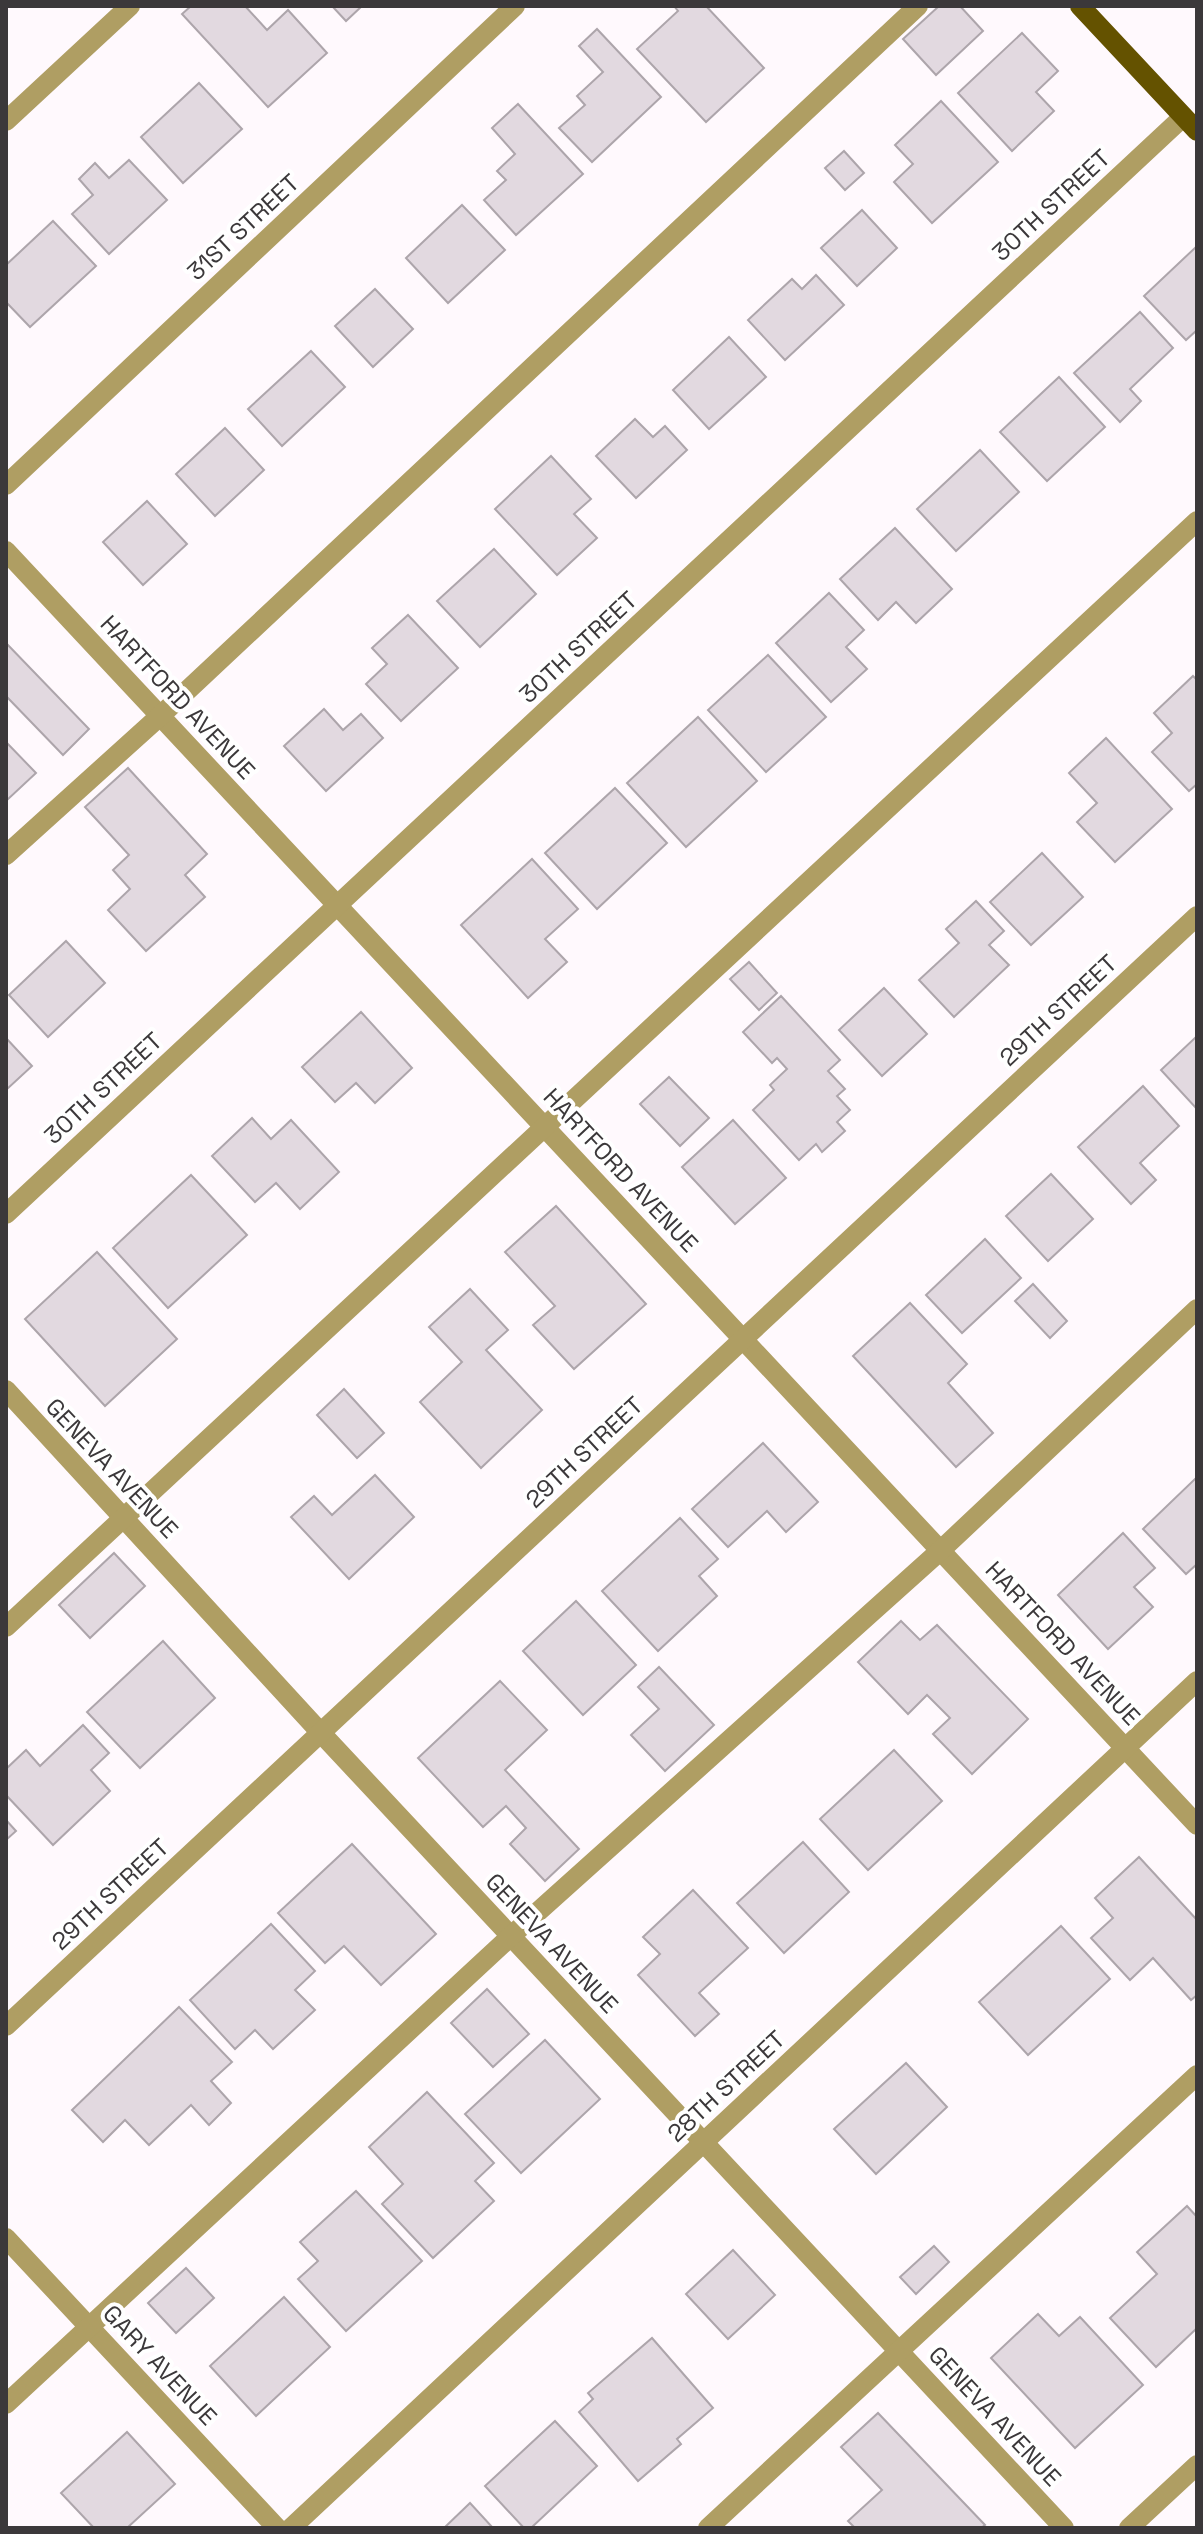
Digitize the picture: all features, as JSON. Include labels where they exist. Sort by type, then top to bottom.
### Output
[{"type":"main road","points":[[1080,6],[1190,124]]},
{"type":"street","points":[[6,121],[130,6]]},
{"type":"street","name":"31ST STREET","points":[[6,485],[515,6]]},
{"type":"street","points":[[6,855],[160,716],[918,6]]},
{"type":"street","name":"30TH STREET","points":[[6,1214],[1190,124]]},
{"type":"street","points":[[6,1627],[1197,521]]},
{"type":"street","name":"HARTFORD AVENUE","points":[[6,551],[1197,1825]]},
{"type":"street","name":"29TH STREET","points":[[6,2026],[1197,916]]},
{"type":"street","points":[[6,2404],[511,1936],[941,1550],[1197,1309]]},
{"type":"street","name":"GENEVA AVENUE","points":[[6,1390],[321,1733],[1064,2528]]},
{"type":"street","name":"28TH STREET","points":[[291,2528],[1197,1681]]},
{"type":"street","points":[[708,2528],[1197,2075]]},
{"type":"street","name":"GARY AVENUE","points":[[6,2238],[277,2528]]},
{"type":"street","points":[[1129,2528],[1197,2465]]},
{"type":"building","points":[[191,6],[245,6],[267,30],[288,10],[327,53],[268,107],[182,14]]},
{"type":"building","points":[[332,6],[362,6],[346,21]]},
{"type":"building","points":[[674,6],[706,6],[764,68],[706,122],[637,49],[678,11]]},
{"type":"building","points":[[939,6],[960,6],[983,31],[936,75],[903,39]]},
{"type":"building","points":[[597,29],[661,97],[592,162],[559,128],[585,105],[577,96],[603,72],[579,46]]},
{"type":"building","points":[[1022,33],[1058,71],[1036,92],[1054,111],[1012,151],[958,93]]},
{"type":"building","points":[[199,83],[242,129],[183,183],[141,137]]},
{"type":"building","points":[[941,101],[998,162],[932,223],[894,182],[913,164],[895,145]]},
{"type":"building","points":[[518,104],[583,174],[516,235],[484,200],[506,180],[497,171],[515,154],[492,128]]},
{"type":"building","points":[[844,151],[864,173],[845,190],[825,168]]},
{"type":"building","points":[[129,160],[167,200],[109,254],[72,214],[93,195],[79,179],[95,163],[109,178]]},
{"type":"building","points":[[462,205],[505,250],[448,303],[406,258]]},
{"type":"building","points":[[862,210],[897,248],[857,286],[821,248]]},
{"type":"building","points":[[53,221],[96,266],[30,327],[6,302],[6,265]]},
{"type":"building","points":[[1197,246],[1197,330],[1186,340],[1144,296]]},
{"type":"building","points":[[816,275],[844,305],[785,360],[748,320],[792,279],[802,289]]},
{"type":"building","points":[[375,289],[413,329],[373,367],[335,326]]},
{"type":"building","points":[[1140,312],[1173,348],[1130,389],[1141,401],[1120,422],[1074,373]]},
{"type":"building","points":[[729,337],[766,377],[709,429],[673,390]]},
{"type":"building","points":[[311,351],[345,387],[282,446],[248,409]]},
{"type":"building","points":[[1059,377],[1105,427],[1047,481],[1000,432]]},
{"type":"building","points":[[635,419],[653,437],[665,426],[687,450],[636,498],[596,456]]},
{"type":"building","points":[[225,428],[264,470],[215,516],[176,474]]},
{"type":"building","points":[[980,450],[1019,492],[956,551],[917,509]]},
{"type":"building","points":[[551,456],[591,499],[574,514],[597,538],[557,575],[495,509]]},
{"type":"building","points":[[147,501],[187,544],[143,585],[103,542]]},
{"type":"building","points":[[895,528],[952,589],[916,623],[896,602],[878,620],[840,579]]},
{"type":"building","points":[[494,549],[536,594],[480,647],[437,601]]},
{"type":"building","points":[[829,593],[864,630],[846,647],[867,669],[831,702],[776,643]]},
{"type":"building","points":[[408,615],[458,668],[401,721],[366,684],[387,664],[372,648]]},
{"type":"building","points":[[6,643],[89,729],[63,755],[6,696]]},
{"type":"building","points":[[768,655],[826,717],[766,772],[708,710]]},
{"type":"building","points":[[1193,676],[1197,680],[1197,784],[1189,791],[1152,752],[1172,733],[1154,713]]},
{"type":"building","points":[[324,709],[343,730],[361,714],[383,738],[326,791],[284,746]]},
{"type":"building","points":[[698,717],[757,781],[686,847],[627,783]]},
{"type":"building","points":[[1106,738],[1172,809],[1115,862],[1077,822],[1097,803],[1069,773]]},
{"type":"building","points":[[6,742],[36,773],[6,801]]},
{"type":"building","points":[[128,768],[207,854],[185,875],[205,897],[146,951],[108,910],[130,889],[113,870],[129,855],[85,807]]},
{"type":"building","points":[[615,788],[667,843],[597,909],[545,853]]},
{"type":"building","points":[[1042,853],[1083,897],[1031,945],[990,902]]},
{"type":"building","points":[[532,859],[578,909],[545,939],[567,962],[528,998],[461,925]]},
{"type":"building","points":[[976,901],[1004,931],[989,945],[1009,965],[954,1017],[919,980],[959,943],[946,929]]},
{"type":"building","points":[[66,941],[105,983],[48,1037],[9,995]]},
{"type":"building","points":[[749,962],[777,993],[759,1010],[730,979]]},
{"type":"building","points":[[884,988],[927,1034],[882,1076],[839,1030]]},
{"type":"building","points":[[781,996],[840,1060],[828,1071],[845,1089],[837,1096],[850,1110],[837,1122],[845,1131],[822,1152],[816,1144],[799,1160],[753,1110],[774,1090],[770,1085],[787,1069],[777,1058],[772,1063],[743,1032]]},
{"type":"building","points":[[361,1012],[412,1068],[375,1103],[356,1083],[335,1102],[302,1067]]},
{"type":"building","points":[[1197,1036],[1197,1108],[1196,1108],[1161,1070]]},
{"type":"building","points":[[6,1038],[32,1066],[6,1090]]},
{"type":"building","points":[[669,1077],[709,1118],[680,1146],[640,1104]]},
{"type":"building","points":[[1143,1086],[1179,1126],[1140,1163],[1156,1180],[1131,1204],[1078,1147]]},
{"type":"building","points":[[252,1118],[271,1139],[291,1120],[339,1172],[300,1209],[276,1183],[255,1202],[212,1156]]},
{"type":"building","points":[[733,1120],[786,1178],[735,1224],[682,1167]]},
{"type":"building","points":[[1051,1174],[1093,1219],[1048,1261],[1006,1216]]},
{"type":"building","points":[[191,1175],[247,1235],[168,1308],[113,1248]]},
{"type":"building","points":[[556,1206],[646,1304],[574,1369],[533,1325],[555,1306],[505,1252]]},
{"type":"building","points":[[985,1239],[1021,1278],[962,1333],[926,1295]]},
{"type":"building","points":[[97,1252],[177,1339],[105,1406],[25,1319]]},
{"type":"building","points":[[1033,1284],[1067,1321],[1050,1338],[1015,1301]]},
{"type":"building","points":[[470,1289],[508,1330],[486,1350],[542,1410],[481,1468],[420,1402],[462,1362],[429,1327]]},
{"type":"building","points":[[910,1303],[967,1364],[948,1383],[993,1433],[956,1467],[853,1356]]},
{"type":"building","points":[[344,1389],[384,1433],[357,1458],[317,1415]]},
{"type":"building","points":[[763,1443],[818,1502],[786,1532],[767,1511],[728,1547],[692,1509]]},
{"type":"building","points":[[375,1475],[414,1517],[349,1579],[291,1517],[314,1496],[332,1515]]},
{"type":"building","points":[[1197,1477],[1197,1564],[1186,1574],[1143,1529]]},
{"type":"building","points":[[680,1518],[718,1559],[699,1576],[717,1596],[658,1651],[602,1591]]},
{"type":"building","points":[[1123,1533],[1155,1568],[1134,1587],[1153,1607],[1108,1649],[1058,1595]]},
{"type":"building","points":[[114,1553],[145,1586],[90,1638],[59,1605]]},
{"type":"building","points":[[576,1601],[636,1665],[583,1715],[523,1651]]},
{"type":"building","points":[[901,1621],[920,1640],[937,1625],[1028,1719],[972,1774],[933,1734],[950,1718],[927,1695],[908,1714],[858,1662]]},
{"type":"building","points":[[163,1641],[215,1698],[140,1768],[87,1712]]},
{"type":"building","points":[[659,1667],[714,1725],[665,1771],[631,1735],[659,1709],[638,1687]]},
{"type":"building","points":[[500,1681],[547,1730],[505,1770],[579,1849],[545,1881],[510,1844],[526,1828],[506,1806],[483,1827],[418,1758]]},
{"type":"building","points":[[83,1725],[109,1753],[91,1770],[110,1791],[53,1845],[6,1795],[6,1769],[26,1750],[40,1766]]},
{"type":"building","points":[[894,1750],[942,1801],[868,1870],[820,1819]]},
{"type":"building","points":[[6,1820],[16,1831],[6,1840]]},
{"type":"building","points":[[803,1842],[849,1892],[784,1953],[737,1903]]},
{"type":"building","points":[[352,1844],[436,1934],[381,1985],[344,1946],[325,1963],[278,1913]]},
{"type":"building","points":[[1139,1857],[1197,1920],[1197,1995],[1191,2000],[1153,1958],[1130,1980],[1091,1938],[1113,1918],[1095,1898]]},
{"type":"building","points":[[693,1890],[748,1948],[699,1993],[719,2014],[695,2036],[638,1975],[660,1954],[643,1937]]},
{"type":"building","points":[[271,1924],[315,1971],[295,1990],[315,2010],[273,2049],[255,2030],[235,2049],[190,2000]]},
{"type":"building","points":[[1061,1926],[1110,1979],[1028,2055],[979,2002]]},
{"type":"building","points":[[487,1989],[529,2034],[493,2067],[451,2023]]},
{"type":"building","points":[[179,2007],[232,2062],[211,2081],[231,2103],[209,2125],[191,2105],[149,2145],[125,2120],[103,2142],[72,2110]]},
{"type":"building","points":[[545,2040],[600,2099],[521,2173],[465,2114]]},
{"type":"building","points":[[906,2063],[947,2107],[876,2174],[834,2129]]},
{"type":"building","points":[[427,2092],[494,2163],[475,2181],[494,2201],[433,2258],[382,2204],[403,2184],[369,2147]]},
{"type":"building","points":[[356,2191],[422,2261],[346,2331],[298,2279],[318,2261],[300,2242]]},
{"type":"building","points":[[1187,2206],[1197,2217],[1197,2328],[1156,2367],[1110,2318],[1157,2274],[1137,2252]]},
{"type":"building","points":[[934,2246],[949,2262],[916,2294],[900,2277]]},
{"type":"building","points":[[733,2250],[775,2295],[728,2339],[686,2294]]},
{"type":"building","points":[[186,2268],[214,2298],[176,2333],[148,2303]]},
{"type":"building","points":[[284,2297],[330,2347],[256,2416],[210,2366]]},
{"type":"building","points":[[1038,2314],[1059,2336],[1080,2317],[1143,2385],[1075,2448],[991,2358]]},
{"type":"building","points":[[652,2338],[713,2408],[677,2439],[681,2444],[638,2481],[579,2412],[593,2399],[588,2393]]},
{"type":"building","points":[[878,2413],[985,2525],[981,2528],[855,2528],[848,2521],[882,2490],[841,2447]]},
{"type":"building","points":[[555,2421],[597,2466],[531,2528],[524,2528],[485,2486]]},
{"type":"building","points":[[127,2432],[175,2484],[127,2528],[94,2528],[61,2493]]},
{"type":"building","points":[[470,2503],[493,2528],[444,2528]]}]
